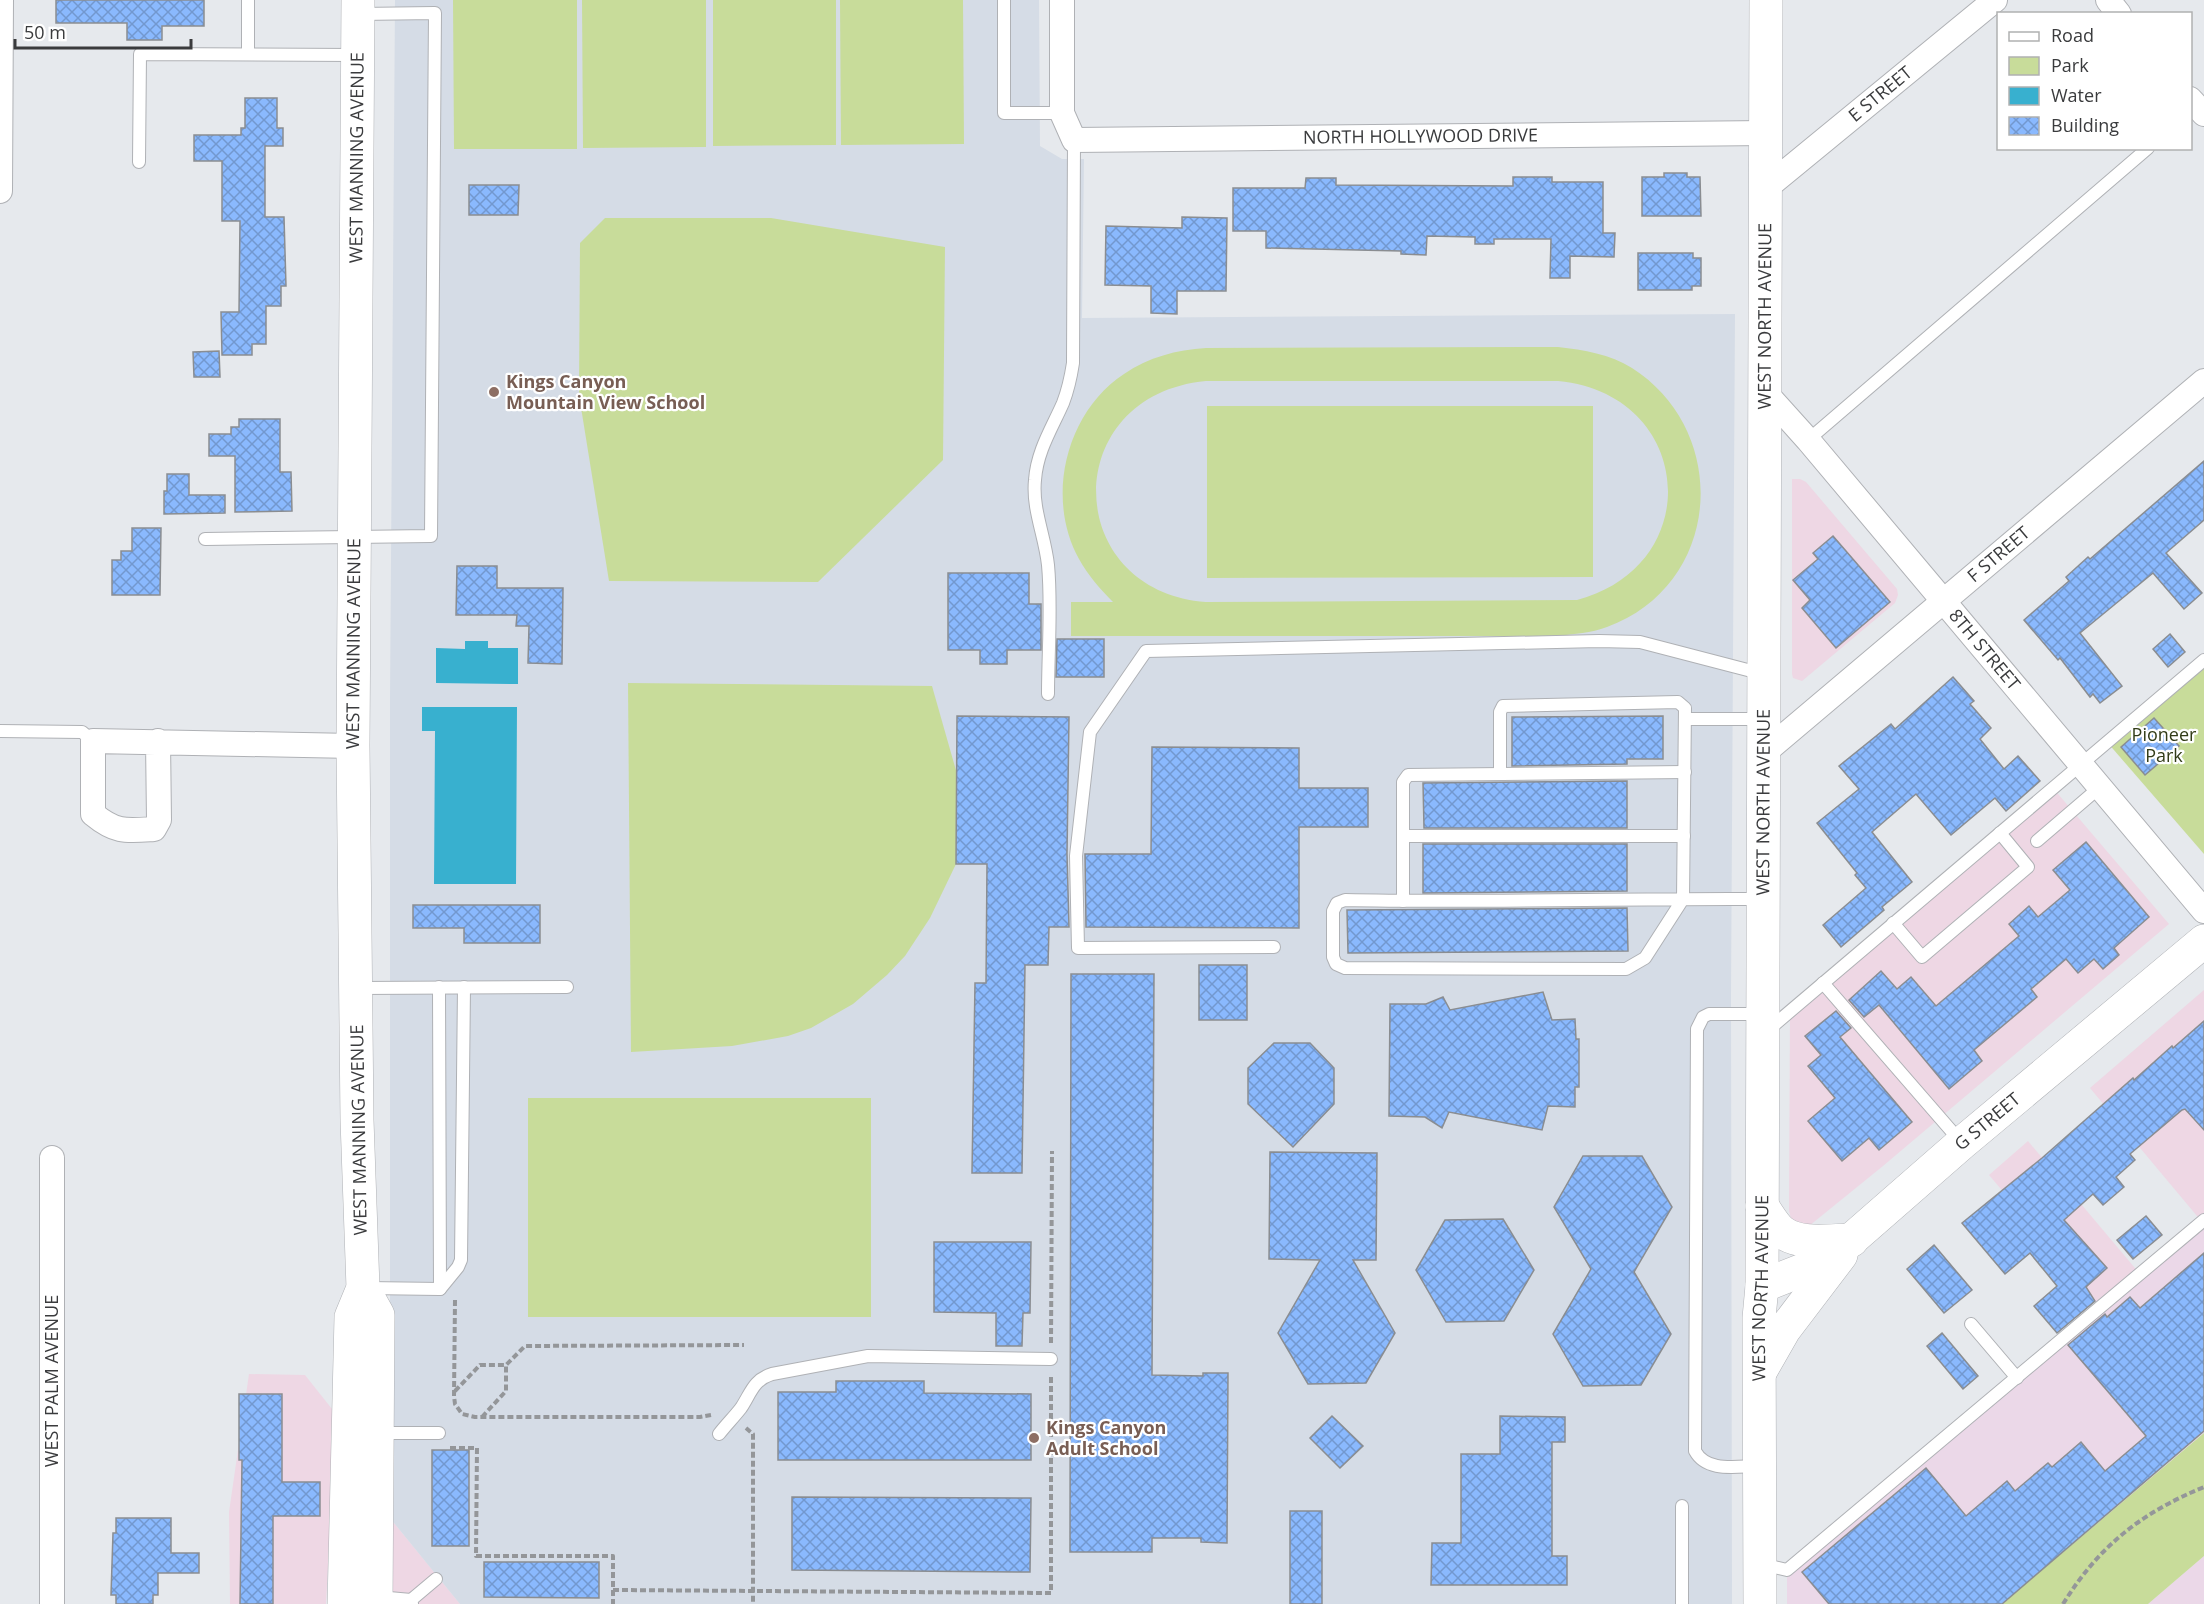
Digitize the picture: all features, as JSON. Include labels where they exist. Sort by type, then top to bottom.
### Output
[{"type":"street","points":[[0,191],[1,0]]},
{"type":"street","points":[[1062,0],[1062,113],[1074,140]]},
{"type":"street","name":"WEST NORTH AVENUE","points":[[1760,1604],[1759,1318],[1762,1286],[1765,752],[1766,0]]},
{"type":"street","name":"E STREET","points":[[1766,188],[1995,0]]},
{"type":"street","points":[[2108,0],[2117,12]]},
{"type":"street","name":"WEST MANNING AVENUE","points":[[344,1604],[351,1317],[363,1288],[353,746],[358,7]]},
{"type":"street","name":"NORTH HOLLYWOOD DRIVE","points":[[1074,140],[1766,133]]},
{"type":"street","name":"F STREET","points":[[1765,752],[2204,381]]},
{"type":"street","name":"8TH STREET","points":[[1764,391],[1808,440],[2204,911]]},
{"type":"street","points":[[158,741],[159,820],[154,829],[121,831],[106,825],[93,814],[93,741],[158,741],[353,746]]},
{"type":"street","name":"G STREET","points":[[1762,1286],[1828,1260],[1962,1143],[2204,941]]},
{"type":"street","name":"WEST PALM AVENUE","points":[[52,1158],[52,1604]]},
{"type":"street","points":[[1762,1206],[1782,1232],[1791,1236],[1811,1240],[1852,1240]]},
{"type":"street","points":[[1760,1372],[1784,1330],[1852,1240]]},
{"type":"street","name":"WEST MANNING AVENUE","points":[[363,1288],[378,1315],[376,1600]]},
{"type":"lane","points":[[248,0],[248,54]]},
{"type":"lane","points":[[1004,0],[1004,113],[1062,113]]},
{"type":"lane","points":[[205,539],[431,536],[435,13],[358,7]]},
{"type":"lane","points":[[139,162],[140,54],[358,55]]},
{"type":"lane","points":[[1048,694],[1048,564],[1036,510],[1034,480],[1041,449],[1068,389],[1073,363],[1074,140]]},
{"type":"lane","points":[[1808,440],[2146,150]]},
{"type":"lane","points":[[1274,946],[1078,948],[1077,856],[1090,732],[1146,651],[1640,642],[1764,675]]},
{"type":"lane","points":[[1760,1466],[1712,1466],[1699,1458],[1695,1451],[1697,1029],[1703,1017],[1709,1014],[1763,1025],[1822,983],[2204,660]]},
{"type":"lane","points":[[1500,773],[1500,712],[1503,706],[1678,702],[1685,708],[1683,899],[1645,958],[1626,969],[1345,968],[1336,963],[1333,957],[1333,911],[1337,903],[1345,900],[1403,901],[1683,899],[1763,900]]},
{"type":"lane","points":[[1686,719],[1765,719]]},
{"type":"lane","points":[[0,731],[82,732],[93,741]]},
{"type":"lane","points":[[1403,901],[1403,782],[1408,775],[1685,772]]},
{"type":"lane","points":[[2037,841],[2100,787]]},
{"type":"lane","points":[[1893,923],[1922,957],[2028,867],[2000,833]]},
{"type":"lane","points":[[1404,836],[1684,836]]},
{"type":"lane","points":[[1822,983],[1962,1143]]},
{"type":"lane","points":[[440,987],[440,1289]]},
{"type":"lane","points":[[440,1289],[458,1267],[462,1250],[464,987]]},
{"type":"lane","points":[[356,988],[567,987]]},
{"type":"lane","points":[[1760,1564],[1787,1570],[2204,1220]]},
{"type":"lane","points":[[363,1288],[440,1289]]},
{"type":"lane","points":[[1971,1324],[2017,1378]]},
{"type":"lane","points":[[719,1434],[741,1407],[753,1385],[763,1377],[868,1356],[1051,1359]]},
{"type":"lane","points":[[377,1433],[439,1433]]},
{"type":"lane","points":[[1682,1506],[1682,1604]]},
{"type":"lane","points":[[376,1600],[411,1602],[436,1578]]},
{"type":"path","points":[[613,1590],[1051,1593],[1052,1151]]},
{"type":"path","points":[[460,1293],[456,1297],[454,1310],[454,1392],[458,1411],[467,1416],[700,1417],[709,1416],[720,1408],[753,1434],[753,1604]]},
{"type":"path","points":[[454,1392],[480,1365],[506,1365],[525,1346],[744,1345]]},
{"type":"path","points":[[482,1417],[506,1391],[506,1365]]},
{"type":"path","points":[[445,1448],[477,1448],[476,1556],[613,1556],[613,1604]]},
{"type":"path","points":[[2063,1604],[2094,1560],[2110,1543],[2152,1511],[2204,1487]]},
{"type":"shaded area","points":[[395,0],[1039,0],[1040,146],[1062,159],[1084,159],[1082,318],[1735,314],[1731,996],[1732,1604],[460,1604],[390,1518],[390,700]]},
{"type":"shaded area","points":[[1792,479],[1806,482],[1897,589],[1898,595],[1895,603],[1802,681],[1793,678],[1792,674]]},
{"type":"shaded area","points":[[2053,788],[2169,924],[1809,1226],[1792,1222],[1789,1211],[1790,1010]]},
{"type":"shaded area","points":[[2204,990],[2204,1220],[2202,1222],[2090,1088]]},
{"type":"shaded area","points":[[2028,1141],[2140,1274],[2101,1307],[1989,1175]]},
{"type":"shaded area","points":[[2204,1220],[2204,1433],[2002,1604],[1787,1604],[1787,1570]]},
{"type":"shaded area","points":[[249,1374],[305,1375],[336,1414],[326,1604],[230,1604],[229,1512]]},
{"type":"shaded area","points":[[390,1518],[460,1604],[390,1604]]},
{"type":"shaded area","points":[[2204,1556],[2204,1604],[2148,1604]]},
{"type":"green space","points":[[453,0],[577,0],[577,149],[454,149]]},
{"type":"green space","points":[[582,0],[706,0],[706,147],[583,148]]},
{"type":"green space","points":[[713,0],[836,0],[836,145],[713,146]]},
{"type":"green space","points":[[840,0],[963,0],[964,144],[841,145]]},
{"type":"green space","points":[[605,218],[771,218],[945,247],[943,460],[818,582],[609,581],[579,395],[580,243]]},
{"type":"green space","points":[[1558,347],[1587,351],[1615,359],[1632,368],[1664,396],[1686,430],[1698,467],[1700,506],[1692,543],[1673,578],[1645,606],[1607,627],[1582,633],[1558,636],[1071,636],[1071,602],[1113,602],[1086,571],[1069,535],[1064,510],[1063,484],[1067,458],[1075,433],[1088,410],[1104,390],[1124,374],[1163,355],[1206,348]],"holes":[[[1206,381],[1558,381],[1603,393],[1637,416],[1658,447],[1668,482],[1664,519],[1648,553],[1619,581],[1577,600],[1206,602],[1158,590],[1124,565],[1103,531],[1096,493],[1103,454],[1123,420],[1158,394]]]},
{"type":"green space","points":[[1207,406],[1593,406],[1593,577],[1207,578]]},
{"type":"green space","name":"Pioneer Park","points":[[2204,660],[2204,854],[2107,742]]},
{"type":"green space","points":[[628,683],[932,686],[957,774],[956,864],[930,918],[905,956],[853,1004],[811,1028],[788,1036],[732,1046],[631,1052]]},
{"type":"green space","points":[[528,1098],[871,1098],[871,1317],[528,1317]]},
{"type":"green space","points":[[2204,1433],[2204,1556],[2148,1604],[2002,1604]]},
{"type":"water","points":[[465,641],[488,641],[488,648],[518,648],[518,684],[436,683],[436,648],[465,649]]},
{"type":"water","points":[[422,707],[517,707],[516,884],[434,884],[435,731],[422,731]]},
{"type":"building","points":[[56,0],[204,0],[204,26],[162,26],[162,40],[127,40],[127,23],[56,23]]},
{"type":"building","points":[[245,98],[277,98],[277,128],[283,128],[283,146],[265,146],[265,217],[284,217],[286,286],[281,286],[281,306],[266,306],[266,344],[252,344],[252,355],[222,355],[221,312],[239,312],[240,221],[222,221],[222,161],[194,161],[194,135],[241,135],[241,128],[245,128]]},
{"type":"building","points":[[1664,173],[1687,173],[1687,177],[1700,177],[1701,216],[1642,216],[1642,177],[1664,177]]},
{"type":"building","points":[[1513,177],[1552,177],[1552,182],[1603,182],[1603,233],[1615,233],[1614,257],[1570,256],[1570,278],[1550,278],[1551,239],[1494,239],[1494,244],[1475,244],[1475,237],[1427,236],[1426,255],[1401,254],[1401,251],[1266,248],[1266,231],[1233,231],[1233,188],[1305,188],[1306,178],[1336,178],[1336,185],[1513,186]]},
{"type":"building","points":[[469,185],[519,185],[518,215],[469,215]]},
{"type":"building","points":[[1182,217],[1227,218],[1226,291],[1177,291],[1177,314],[1151,313],[1151,286],[1105,285],[1106,226],[1182,228]]},
{"type":"building","points":[[1638,253],[1693,253],[1693,258],[1701,258],[1701,286],[1692,286],[1692,290],[1638,290]]},
{"type":"building","points":[[219,351],[220,377],[194,377],[193,352]]},
{"type":"building","points":[[239,419],[280,419],[280,472],[291,472],[292,511],[235,512],[235,456],[209,456],[209,434],[231,434],[231,427],[239,427]]},
{"type":"building","points":[[2204,461],[2204,520],[2166,553],[2202,593],[2184,609],[2153,573],[2080,633],[2122,686],[2100,703],[2093,694],[2090,697],[2060,658],[2058,660],[2024,620],[2069,581],[2066,577],[2088,557],[2090,559]]},
{"type":"building","points":[[167,474],[189,474],[189,495],[225,495],[225,513],[164,514]]},
{"type":"building","points":[[132,528],[161,528],[160,595],[112,595],[112,560],[121,560],[121,551],[132,551]]},
{"type":"building","points":[[1833,536],[1890,602],[1836,648],[1802,608],[1810,600],[1793,580],[1818,559],[1813,553]]},
{"type":"building","points":[[457,566],[497,566],[497,588],[563,588],[562,664],[528,663],[529,626],[516,626],[517,615],[456,615]]},
{"type":"building","points":[[948,573],[1029,573],[1029,604],[1041,604],[1041,650],[1007,650],[1007,664],[980,664],[980,650],[948,650]]},
{"type":"building","points":[[2170,634],[2185,652],[2168,667],[2153,649]]},
{"type":"building","points":[[1057,639],[1104,639],[1104,677],[1056,677]]},
{"type":"building","points":[[1953,677],[1974,701],[1970,704],[1991,728],[1980,739],[2004,769],[2018,756],[2040,781],[2006,811],[1995,798],[1951,835],[1916,794],[1872,832],[1912,882],[1882,907],[1884,910],[1841,947],[1823,925],[1866,888],[1855,875],[1857,873],[1817,823],[1859,789],[1839,766],[1891,724],[1895,729]]},
{"type":"building","points":[[957,716],[1069,717],[1067,854],[1069,927],[1049,927],[1048,965],[1025,965],[1022,1173],[972,1173],[975,983],[986,983],[987,864],[956,864]]},
{"type":"building","points":[[1663,716],[1663,759],[1627,759],[1627,764],[1512,766],[1512,717]]},
{"type":"building","points":[[2154,718],[2179,746],[2145,775],[2121,747]]},
{"type":"building","points":[[1152,747],[1299,748],[1299,788],[1368,788],[1368,827],[1299,827],[1299,928],[1086,927],[1085,854],[1151,854]]},
{"type":"building","points":[[1627,781],[1627,828],[1424,828],[1423,783]]},
{"type":"building","points":[[2086,842],[2149,917],[2114,948],[2119,955],[2103,969],[2094,959],[2078,973],[2066,959],[2031,989],[2037,997],[1974,1050],[1982,1061],[1949,1089],[1879,1005],[1864,1017],[1849,1000],[1881,971],[1897,989],[1911,977],[1936,1006],[2019,936],[2009,924],[2029,906],[2038,917],[2070,890],[2053,870]]},
{"type":"building","points":[[1423,844],[1627,844],[1627,891],[1423,893]]},
{"type":"building","points":[[413,905],[540,905],[540,943],[464,943],[464,928],[413,928]]},
{"type":"building","points":[[1627,908],[1628,951],[1348,953],[1347,910]]},
{"type":"building","points":[[1199,965],[1247,965],[1247,1020],[1199,1020]]},
{"type":"building","points":[[1071,974],[1154,974],[1152,1375],[1203,1376],[1203,1373],[1228,1373],[1227,1543],[1201,1542],[1201,1538],[1152,1538],[1152,1552],[1070,1552]]},
{"type":"building","points":[[1543,992],[1552,1020],[1575,1019],[1576,1039],[1579,1039],[1579,1087],[1575,1087],[1575,1107],[1548,1106],[1542,1130],[1449,1112],[1442,1128],[1425,1117],[1389,1116],[1390,1004],[1426,1004],[1443,997],[1450,1010]]},
{"type":"building","points":[[1836,1011],[1851,1028],[1840,1037],[1912,1122],[1879,1150],[1869,1138],[1842,1161],[1808,1121],[1835,1098],[1808,1066],[1821,1055],[1805,1036]]},
{"type":"building","points":[[2204,1021],[2204,1130],[2185,1109],[2182,1110],[2130,1154],[2135,1160],[2116,1177],[2124,1187],[2103,1205],[2093,1194],[2064,1220],[2107,1268],[2086,1287],[2095,1301],[2057,1333],[2034,1306],[2057,1286],[2030,1253],[2005,1274],[1962,1223]]},
{"type":"building","points":[[1274,1043],[1310,1043],[1334,1068],[1334,1104],[1293,1147],[1248,1104],[1248,1068]]},
{"type":"building","points":[[1270,1152],[1377,1153],[1376,1260],[1353,1260],[1395,1333],[1366,1383],[1308,1384],[1278,1333],[1320,1260],[1269,1259]]},
{"type":"building","points":[[1583,1156],[1642,1156],[1672,1207],[1634,1272],[1671,1334],[1641,1385],[1583,1386],[1553,1334],[1591,1269],[1554,1207]]},
{"type":"building","points":[[2146,1216],[2162,1235],[2133,1259],[2117,1240]]},
{"type":"building","points":[[1503,1219],[1534,1270],[1504,1321],[1446,1322],[1416,1270],[1445,1220]]},
{"type":"building","points":[[934,1242],[1031,1242],[1030,1313],[1023,1313],[1022,1346],[996,1346],[996,1313],[934,1312]]},
{"type":"building","points":[[1934,1245],[1972,1290],[1944,1313],[1907,1269]]},
{"type":"building","points":[[2204,1253],[2204,1431],[2002,1604],[1829,1604],[1802,1572],[1926,1468],[1966,1516],[2007,1481],[2015,1491],[2048,1463],[2052,1467],[2081,1442],[2105,1471],[2146,1436],[2068,1345],[2105,1314],[2107,1317],[2130,1297],[2140,1308]]},
{"type":"building","points":[[1942,1333],[1978,1376],[1963,1389],[1927,1346]]},
{"type":"building","points":[[836,1381],[924,1381],[924,1393],[1031,1394],[1031,1460],[778,1460],[778,1392],[836,1392]]},
{"type":"building","points":[[239,1394],[282,1394],[282,1482],[320,1482],[320,1516],[273,1516],[273,1604],[240,1604],[242,1460],[239,1460]]},
{"type":"building","points":[[1332,1416],[1363,1446],[1340,1468],[1310,1438]]},
{"type":"building","points":[[1500,1416],[1565,1417],[1565,1442],[1552,1442],[1552,1556],[1567,1556],[1567,1585],[1431,1585],[1432,1543],[1461,1543],[1461,1454],[1500,1454]]},
{"type":"building","points":[[432,1450],[469,1450],[469,1546],[432,1546]]},
{"type":"building","points":[[792,1497],[1031,1498],[1030,1572],[792,1570]]},
{"type":"building","points":[[1290,1511],[1322,1511],[1322,1604],[1290,1604]]},
{"type":"building","points":[[116,1518],[171,1518],[171,1553],[199,1553],[199,1573],[158,1573],[158,1595],[153,1595],[153,1604],[116,1604],[116,1595],[111,1595],[113,1533],[116,1533]]},
{"type":"building","points":[[484,1562],[599,1562],[599,1598],[484,1597]]},
{"type":"place","name":"Kings Canyon Mountain View School","points":[[494,392]]},
{"type":"place","name":"Kings Canyon Adult School","points":[[1034,1438]]}]
